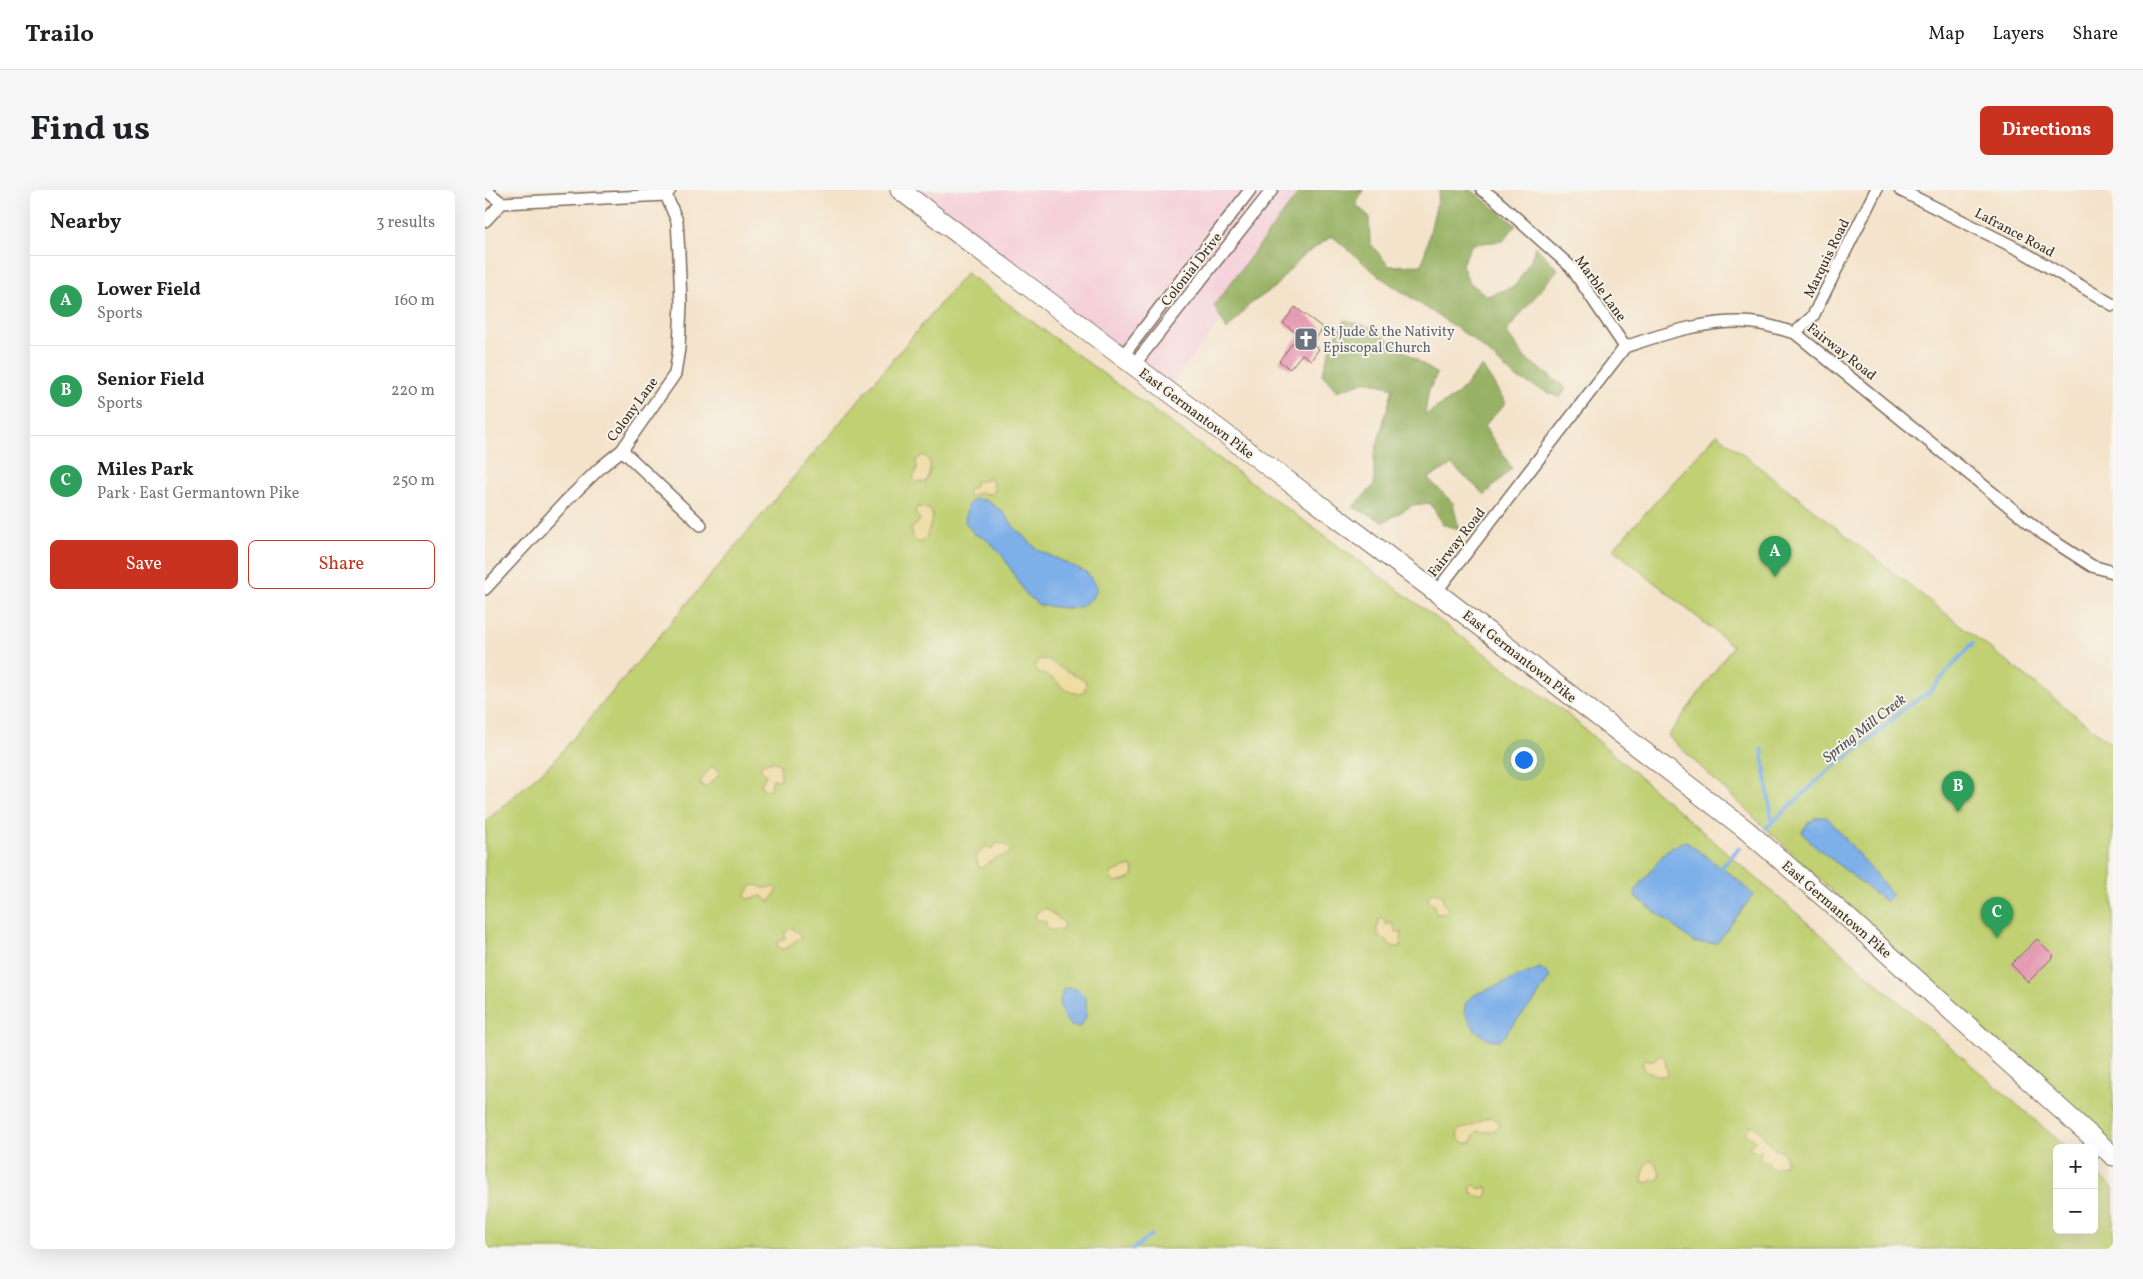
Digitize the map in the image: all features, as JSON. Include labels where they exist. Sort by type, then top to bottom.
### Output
[{"type":"main road","name":"East Germantown Pike","points":[[900,190],[1436,592],[1745,829],[1848,918],[2113,1156]]},
{"type":"street","points":[[485,190],[502,202],[668,193]]},
{"type":"street","name":"Colonial Drive","points":[[1128,361],[1250,190]]},
{"type":"street","name":"Colonial Drive","points":[[1128,361],[1272,190]]},
{"type":"street","name":"Marble Lane","points":[[1482,190],[1498,195],[1571,267],[1625,347]]},
{"type":"street","name":"Marquis Road","points":[[1795,333],[1813,316],[1876,190]]},
{"type":"street","name":"Lafrance Road","points":[[1900,190],[2020,250],[2113,305]]},
{"type":"street","name":"Colony Lane","points":[[485,589],[566,501],[601,467],[622,450],[675,374],[679,348],[681,303],[679,245],[677,221],[668,193]]},
{"type":"street","points":[[485,221],[502,202]]},
{"type":"street","name":"Fairway Road","points":[[1436,592],[1625,347],[1655,336],[1732,323],[1760,324],[1795,333],[2047,537],[2092,566],[2113,572]]},
{"type":"street","points":[[622,450],[701,525]]},
{"type":"shaded area","points":[[900,190],[1325,190],[1166,390]]},
{"type":"green space","points":[[1301,190],[1363,190],[1356,205],[1369,216],[1370,243],[1389,266],[1422,265],[1440,190],[1471,190],[1516,225],[1503,241],[1472,244],[1462,264],[1468,281],[1487,296],[1515,286],[1531,260],[1535,246],[1558,269],[1506,332],[1525,358],[1566,388],[1560,398],[1515,377],[1473,339],[1380,277],[1332,236],[1300,258],[1274,288],[1249,305],[1227,330],[1214,305]]},
{"type":"green space","points":[[966,273],[1566,713],[2062,1144],[2053,1144],[2053,1234],[2098,1234],[2098,1175],[2113,1188],[2113,1249],[485,1249],[485,822],[554,761]]},
{"type":"green space","points":[[1345,320],[1371,327],[1437,374],[1428,392],[1425,415],[1458,394],[1482,366],[1506,403],[1484,426],[1512,468],[1485,495],[1452,465],[1428,478],[1453,503],[1459,530],[1443,524],[1430,503],[1413,505],[1384,522],[1353,507],[1374,485],[1374,456],[1393,388],[1367,381],[1337,391],[1322,374],[1333,341]]},
{"type":"green space","points":[[1717,434],[2113,745],[2113,1156],[1668,736],[1733,646],[1613,549]]},
{"type":"sand","points":[[923,455],[929,460],[929,475],[926,482],[915,482],[913,478],[917,469],[916,460]]},
{"type":"sand","points":[[988,478],[992,480],[995,490],[992,494],[979,493],[969,497],[967,491],[974,487],[976,481],[985,481]]},
{"type":"sand","points":[[922,507],[930,510],[933,516],[926,539],[919,543],[914,539],[911,529],[920,520],[915,512],[916,508]]},
{"type":"sand","points":[[1045,659],[1086,681],[1085,691],[1080,694],[1065,690],[1054,679],[1039,672],[1035,667],[1039,660]]},
{"type":"sand","points":[[772,761],[780,764],[781,779],[773,779],[770,789],[766,790],[762,788],[761,784],[766,775],[760,769],[762,764]]},
{"type":"sand","points":[[711,767],[718,769],[719,775],[706,787],[702,786],[700,781]]},
{"type":"sand","points":[[998,843],[1005,844],[1011,851],[1007,855],[995,858],[979,868],[976,857],[985,846],[991,849]]},
{"type":"sand","points":[[1131,866],[1134,871],[1133,876],[1125,881],[1115,882],[1110,878],[1112,872]]},
{"type":"sand","points":[[756,885],[764,888],[774,887],[777,890],[770,902],[762,896],[747,899],[745,896],[751,886]]},
{"type":"sand","points":[[1432,892],[1442,894],[1444,903],[1448,908],[1448,913],[1436,914],[1434,904],[1428,898]]},
{"type":"sand","points":[[1046,908],[1064,923],[1063,930],[1048,930],[1045,921],[1037,920],[1035,916],[1038,911]]},
{"type":"sand","points":[[1380,917],[1386,925],[1392,923],[1396,932],[1402,932],[1400,947],[1394,947],[1379,936],[1377,929]]},
{"type":"sand","points":[[791,928],[801,934],[801,938],[787,948],[783,949],[777,946],[777,942],[785,939],[785,932]]},
{"type":"sand","points":[[1661,1055],[1665,1059],[1668,1075],[1660,1076],[1646,1071],[1642,1064],[1644,1060],[1654,1060]]},
{"type":"sand","points":[[1491,1117],[1499,1122],[1499,1126],[1494,1130],[1490,1132],[1478,1131],[1470,1143],[1459,1140],[1457,1132],[1460,1129]]},
{"type":"sand","points":[[1750,1125],[1756,1127],[1775,1150],[1782,1151],[1786,1158],[1786,1164],[1773,1169],[1769,1167],[1769,1162],[1762,1161],[1759,1157],[1762,1151],[1751,1150],[1750,1146],[1756,1141],[1745,1134]]},
{"type":"sand","points":[[1650,1161],[1655,1163],[1661,1175],[1658,1180],[1648,1183],[1643,1182],[1642,1178],[1646,1164]]},
{"type":"sand","points":[[1474,1184],[1479,1189],[1487,1187],[1486,1197],[1481,1198],[1471,1192],[1471,1186]]},
{"type":"water","points":[[974,499],[986,500],[1003,512],[1014,527],[1038,550],[1086,572],[1098,588],[1092,598],[1081,607],[1065,608],[1039,605],[1026,594],[1002,555],[986,539],[974,534],[965,522],[967,506]]},
{"type":"water","points":[[1817,817],[1827,817],[1893,895],[1886,902],[1812,844],[1802,832],[1808,823]]},
{"type":"water","points":[[1685,841],[1742,883],[1753,895],[1717,943],[1695,943],[1635,896],[1636,890],[1667,850]]},
{"type":"water","points":[[1540,968],[1550,977],[1535,1000],[1505,1036],[1500,1040],[1488,1040],[1475,1030],[1464,1012],[1466,1002],[1474,995]]},
{"type":"water","points":[[1064,988],[1077,989],[1086,998],[1086,1018],[1080,1027],[1071,1026],[1062,1013],[1060,999]]},
{"type":"building","name":"St Jude & the Nativity Episcopal Church","points":[[1295,307],[1323,328],[1312,344],[1319,349],[1311,360],[1302,354],[1290,369],[1279,361],[1299,335],[1283,323]]},
{"type":"building","points":[[2037,939],[2054,956],[2028,982],[2011,964]]},
{"type":"waterway","name":"Spring Mill Creek","points":[[1766,828],[1829,770],[1870,740],[1902,710],[1929,692],[1973,643]]},
{"type":"waterway","points":[[1762,749],[1772,821]]},
{"type":"waterway","name":"Spring Mill Creek","points":[[1718,869],[1739,848]]},
{"type":"waterway","name":"Spring Mill Creek","points":[[1133,1249],[1151,1235]]},
{"type":"place","name":"St Jude & the Nativity Episcopal Church","points":[[1306,339]]},
{"type":"place","name":"Lower Field","points":[[1775,577]]},
{"type":"place","name":"Senior Field","points":[[1958,812]]},
{"type":"place","name":"Miles Park","points":[[1997,938]]}]
